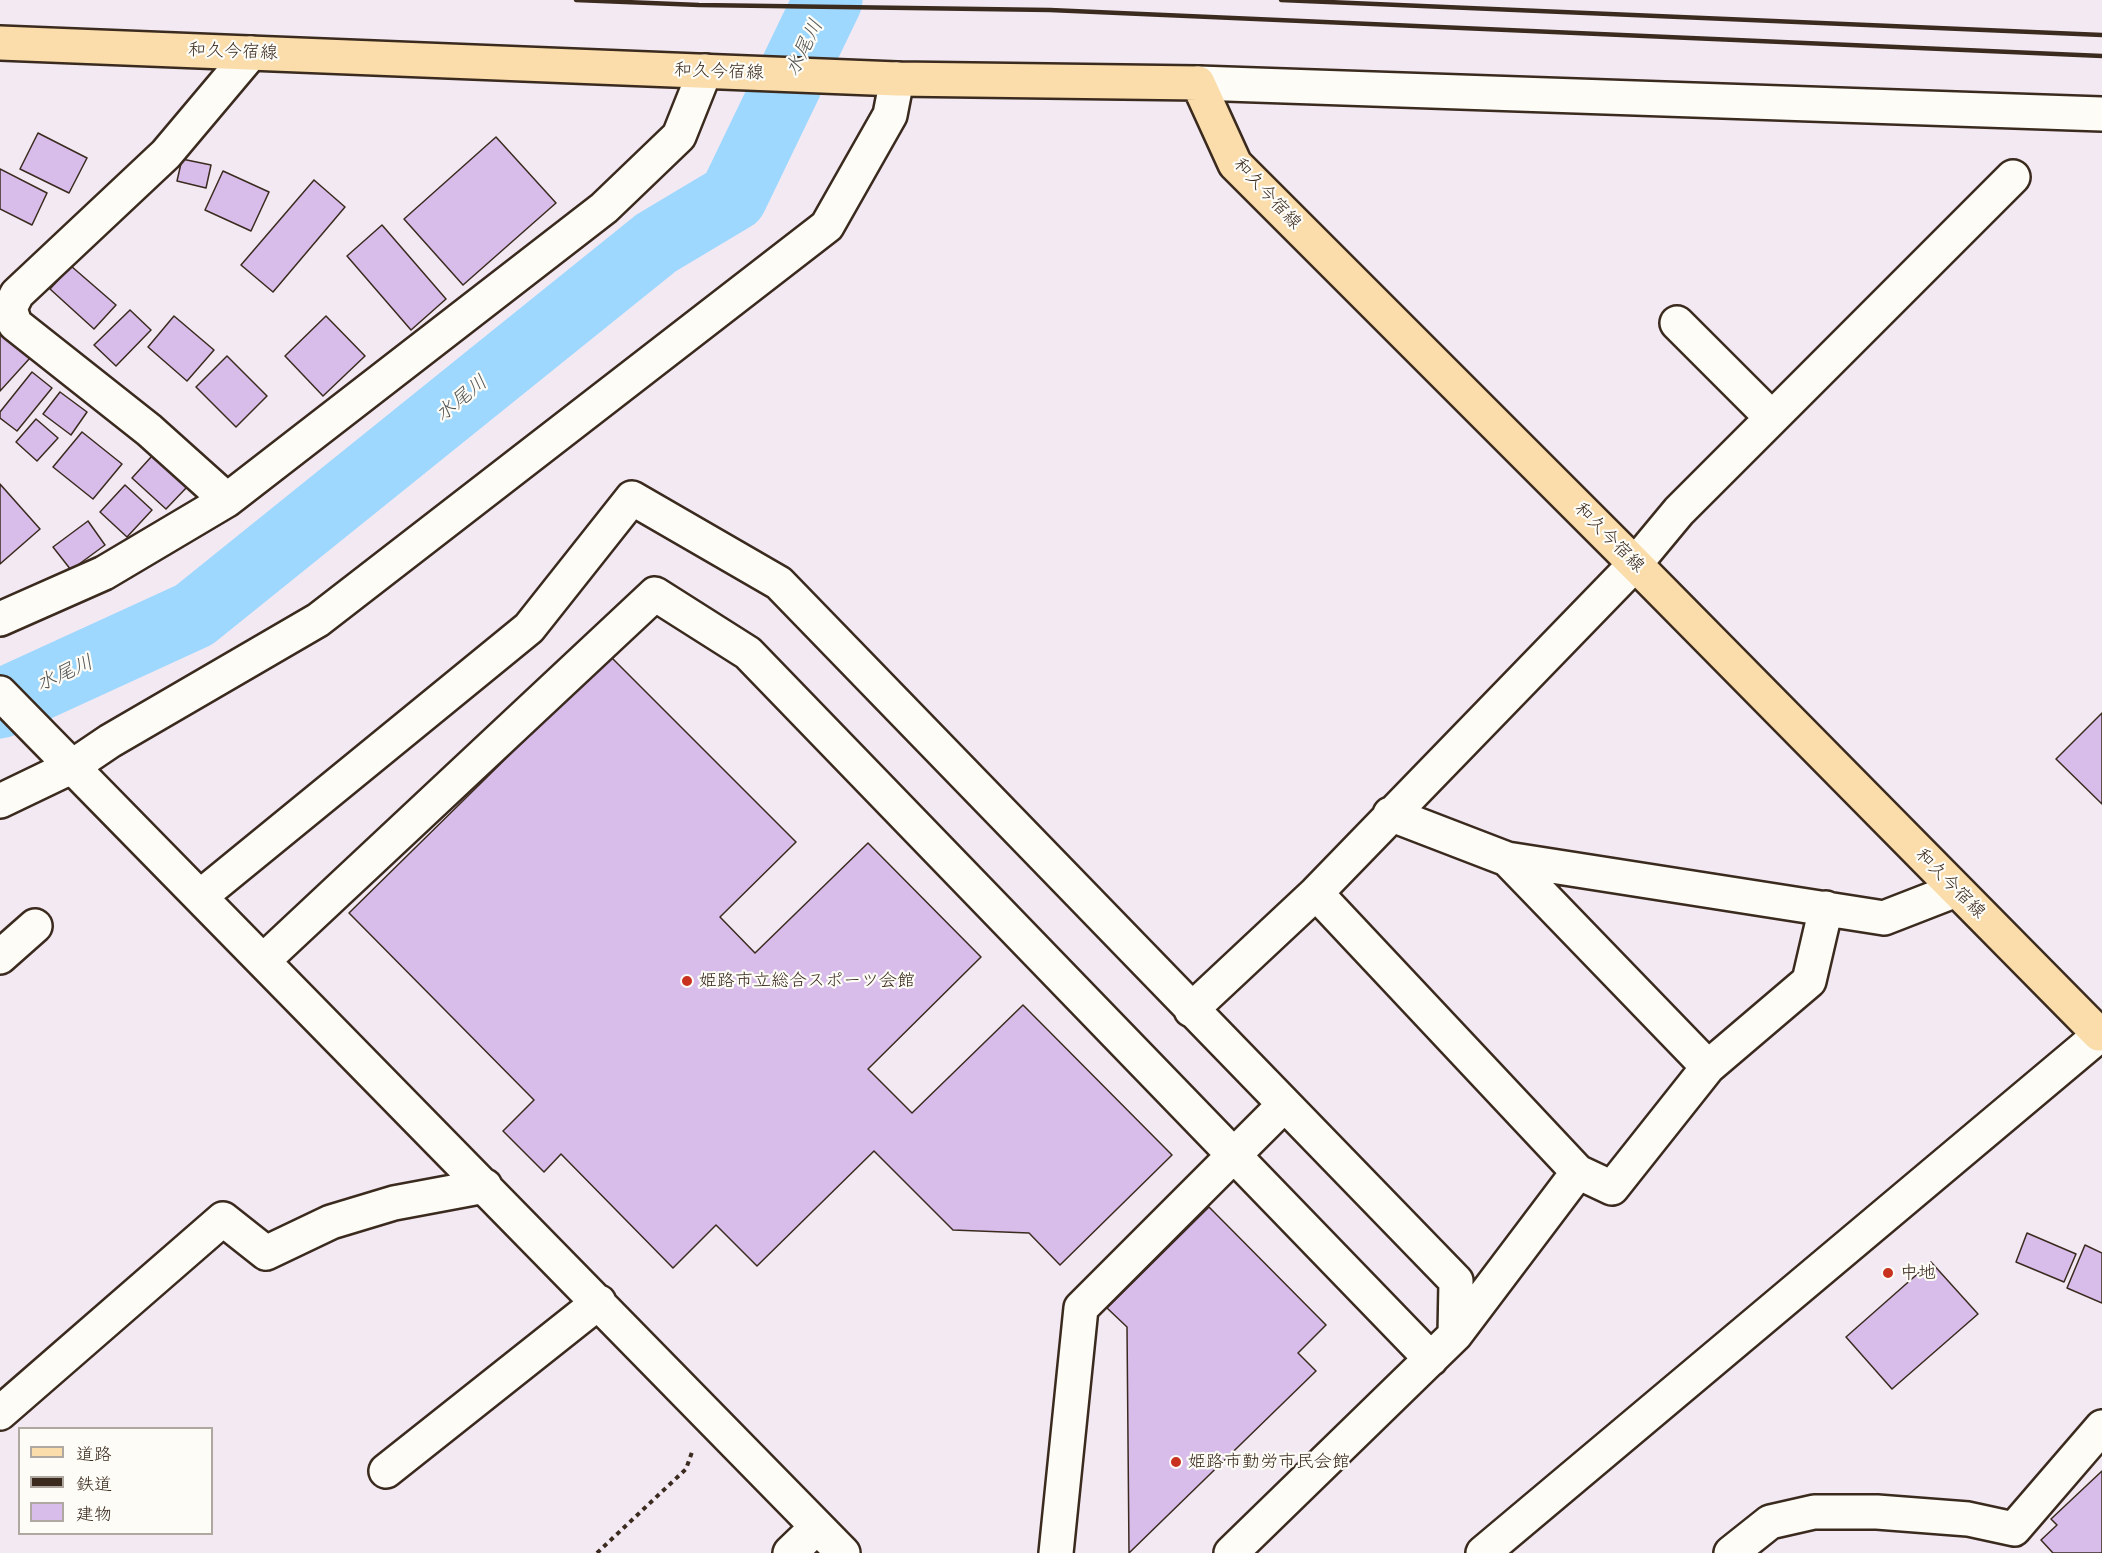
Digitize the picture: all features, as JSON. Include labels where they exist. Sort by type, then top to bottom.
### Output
[{"type":"main road","name":"和久今宿線","points":[[0,43],[897,79],[1198,83],[1234,164],[1635,564],[1956,890],[2101,1032]]},
{"type":"street","points":[[227,500],[149,430],[15,324],[10,308],[17,294],[166,154],[251,53]]},
{"type":"street","points":[[0,619],[104,573],[227,500],[604,208],[679,135],[705,71]]},
{"type":"street","points":[[0,801],[74,766],[110,741],[318,620],[827,225],[890,115],[897,79]]},
{"type":"street","points":[[1198,83],[2102,114]]},
{"type":"street","points":[[1191,1010],[1316,892],[1635,564],[1679,511],[2013,177]]},
{"type":"street","points":[[1677,323],[1772,418]]},
{"type":"street","points":[[201,896],[529,628],[632,498],[779,583],[1456,1281],[1455,1335]]},
{"type":"street","points":[[264,960],[655,594],[748,653],[1431,1359]]},
{"type":"street","points":[[0,693],[843,1553]]},
{"type":"street","points":[[1390,814],[1507,859],[1884,918],[1956,890]]},
{"type":"street","points":[[1507,859],[1708,1067]]},
{"type":"street","points":[[1316,892],[1578,1172],[1612,1188],[1708,1067],[1809,981],[1826,908]]},
{"type":"street","points":[[0,957],[35,926]]},
{"type":"street","points":[[1483,1553],[2101,1032]]},
{"type":"street","points":[[1056,1553],[1081,1308],[1284,1105]]},
{"type":"street","points":[[1231,1553],[1455,1335],[1578,1172]]},
{"type":"street","points":[[0,1413],[223,1219],[266,1253],[331,1222],[394,1203],[485,1186]]},
{"type":"street","points":[[386,1471],[598,1302]]},
{"type":"street","points":[[1731,1553],[1770,1522],[1814,1512],[1877,1512],[1968,1519],[2014,1529],[2102,1427]]},
{"type":"street","points":[[790,1553],[817,1527]]},
{"type":"path","points":[[597,1553],[686,1469],[710,1415]]},
{"type":"building","points":[[38,133],[87,158],[69,193],[20,169]]},
{"type":"building","points":[[496,137],[556,203],[463,285],[404,219]]},
{"type":"building","points":[[182,159],[211,165],[206,188],[177,181]]},
{"type":"building","points":[[0,169],[47,193],[32,225],[0,209]]},
{"type":"building","points":[[223,171],[269,192],[251,231],[205,210]]},
{"type":"building","points":[[314,180],[345,207],[273,292],[241,265]]},
{"type":"building","points":[[382,225],[446,299],[411,330],[347,256]]},
{"type":"building","points":[[71,266],[116,305],[94,329],[50,289]]},
{"type":"building","points":[[130,310],[151,330],[116,366],[94,345]]},
{"type":"building","points":[[174,316],[214,350],[187,381],[148,347]]},
{"type":"building","points":[[326,316],[365,356],[323,396],[285,356]]},
{"type":"building","points":[[0,332],[30,358],[0,391]]},
{"type":"building","points":[[227,356],[267,396],[236,427],[196,387]]},
{"type":"building","points":[[32,372],[52,388],[17,431],[0,418],[0,412]]},
{"type":"building","points":[[60,392],[87,412],[71,435],[43,414]]},
{"type":"building","points":[[36,419],[58,438],[37,461],[16,442]]},
{"type":"building","points":[[82,432],[122,464],[93,499],[53,467]]},
{"type":"building","points":[[152,456],[187,487],[166,509],[132,478]]},
{"type":"building","points":[[0,484],[40,529],[0,564]]},
{"type":"building","points":[[125,485],[152,510],[127,537],[100,512]]},
{"type":"building","points":[[88,521],[105,545],[71,570],[53,547]]},
{"type":"building","name":"姫路市立総合スポーツ会館","points":[[610,656],[796,842],[720,917],[755,953],[868,843],[981,957],[868,1069],[912,1113],[1023,1005],[1172,1155],[1060,1265],[1029,1233],[953,1230],[874,1151],[757,1266],[716,1225],[673,1268],[561,1154],[544,1172],[503,1131],[534,1100],[349,913]]},
{"type":"building","points":[[2102,713],[2102,804],[2056,759]]},
{"type":"building","name":"姫路市勤労市民会館","points":[[1209,1207],[1326,1325],[1298,1353],[1316,1371],[1129,1553],[1127,1327],[1107,1308]]},
{"type":"building","points":[[2027,1233],[2076,1254],[2064,1282],[2016,1262]]},
{"type":"building","points":[[2085,1245],[2102,1253],[2102,1303],[2067,1288]]},
{"type":"building","points":[[1931,1262],[1978,1314],[1892,1389],[1846,1337]]},
{"type":"building","points":[[2102,1471],[2102,1553],[2053,1553],[2041,1540],[2057,1525],[2051,1519]]},
{"type":"waterway","name":"水尾川","points":[[0,704],[194,615],[656,243],[733,197],[828,0]]},
{"type":"railway","points":[[576,0],[699,5],[1050,10],[2102,56]]},
{"type":"railway","points":[[1281,0],[2102,35]]},
{"type":"place","name":"姫路市立総合スポーツ会館","points":[[687,981]]},
{"type":"place","name":"中地","points":[[1888,1273]]},
{"type":"place","name":"姫路市勤労市民会館","points":[[1176,1462]]}]
